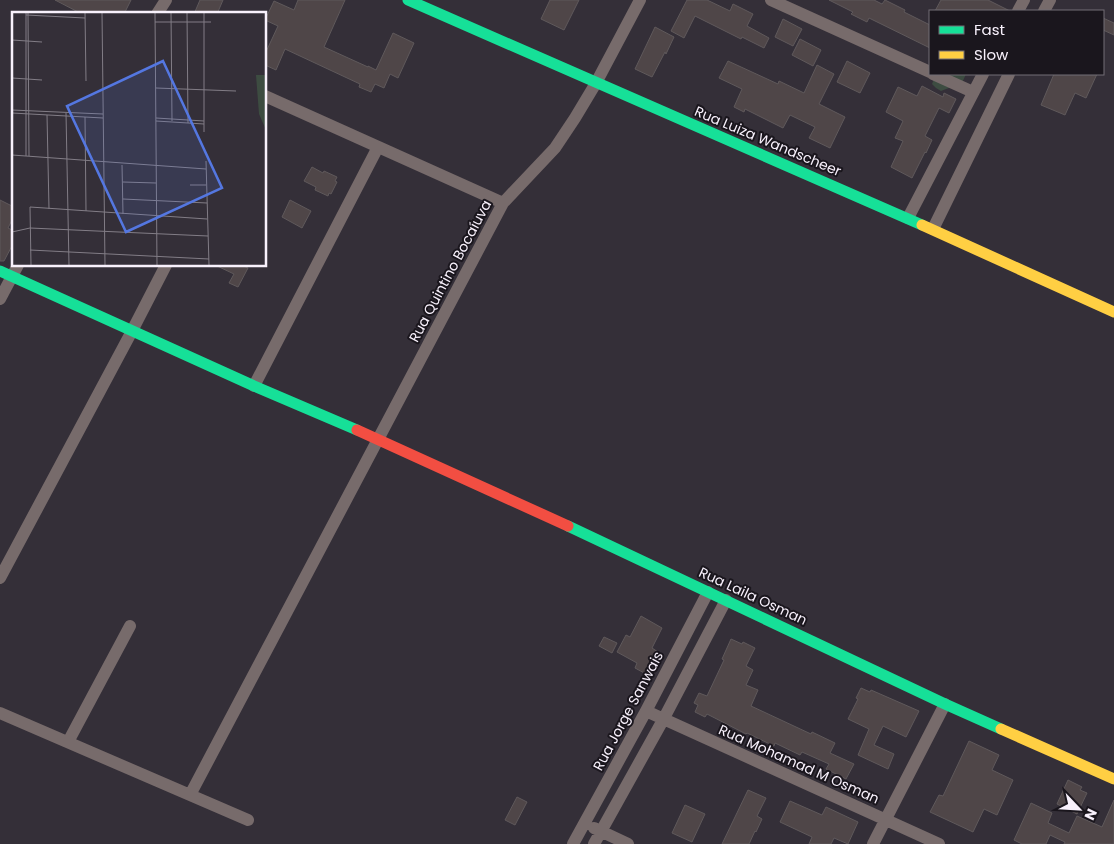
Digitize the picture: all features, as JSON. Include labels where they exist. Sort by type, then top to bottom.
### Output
[{"type":"street","points":[[158,12],[166,0]]},
{"type":"street","name":"Rua Luiza Wandscheer","points":[[408,0],[933,229],[1114,312]]},
{"type":"street","name":"Rua Quintino Bocaíuva","points":[[190,795],[503,203],[555,148],[596,83],[640,0]]},
{"type":"street","points":[[771,0],[929,72]]},
{"type":"street","points":[[936,75],[973,92]]},
{"type":"street","points":[[908,218],[982,75]]},
{"type":"street","points":[[933,229],[1009,75]]},
{"type":"street","points":[[266,96],[503,203]]},
{"type":"street","points":[[254,386],[378,147]]},
{"type":"street","points":[[0,578],[165,266]]},
{"type":"street","name":"Rua Laila Osman","points":[[0,271],[15,271],[132,330],[254,386],[379,439],[617,548],[945,704],[1114,780]]},
{"type":"street","points":[[0,299],[15,271]]},
{"type":"street","name":"Rua Jorge Sanwais","points":[[573,844],[646,711],[708,592]]},
{"type":"street","points":[[594,844],[663,720],[726,600]]},
{"type":"street","points":[[68,742],[130,626]]},
{"type":"street","points":[[873,844],[945,704]]},
{"type":"street","name":"Rua Mohamad M Osman","points":[[646,711],[939,844]]},
{"type":"street","points":[[0,713],[248,820]]},
{"type":"street","points":[[584,822],[600,832],[628,844]]},
{"type":"green space","points":[[933,75],[966,75],[962,83],[941,91],[932,84]]},
{"type":"building","points":[[55,0],[131,0],[125,12],[78,12]]},
{"type":"building","points":[[200,0],[223,0],[218,12],[195,12]]},
{"type":"building","points":[[298,0],[345,0],[324,47],[376,70],[393,33],[414,43],[398,78],[390,74],[384,88],[375,84],[371,92],[359,87],[360,84],[285,49],[276,70],[266,65],[266,52],[278,26],[266,20],[266,18],[274,1],[294,10]]},
{"type":"building","points":[[550,0],[579,0],[564,30],[541,19]]},
{"type":"building","points":[[687,0],[707,0],[730,11],[733,4],[753,14],[747,26],[769,38],[764,48],[742,37],[741,39],[695,16],[684,38],[671,31]]},
{"type":"building","points":[[829,0],[874,0],[882,4],[885,0],[929,24],[929,48],[869,18],[867,22],[851,14],[853,12]]},
{"type":"building","points":[[941,0],[988,0],[1008,10],[936,10]]},
{"type":"building","points":[[1104,18],[1114,23],[1114,35],[1104,30]]},
{"type":"building","points":[[783,19],[802,29],[793,46],[775,37]]},
{"type":"building","points":[[655,27],[674,37],[652,77],[635,69]]},
{"type":"building","points":[[800,39],[821,50],[813,66],[792,55]]},
{"type":"building","points":[[728,61],[778,84],[779,81],[804,93],[817,65],[834,74],[819,104],[845,117],[830,148],[809,138],[815,127],[790,115],[783,128],[745,109],[744,112],[734,107],[742,89],[719,78]]},
{"type":"building","points":[[847,61],[870,73],[860,93],[837,82]]},
{"type":"building","points":[[1054,75],[1097,75],[1086,98],[1075,93],[1065,115],[1041,105]]},
{"type":"building","points":[[922,86],[943,97],[944,93],[956,99],[949,113],[939,108],[925,136],[932,140],[912,178],[891,167],[903,141],[895,138],[903,121],[886,112],[898,87],[917,96]]},
{"type":"building","points":[[312,167],[337,177],[335,181],[337,182],[328,196],[315,190],[316,187],[304,181]]},
{"type":"building","points":[[0,200],[12,206],[12,220],[8,228],[12,230],[12,246],[4,261],[0,261]]},
{"type":"building","points":[[290,200],[311,211],[302,228],[282,217]]},
{"type":"building","points":[[217,266],[243,266],[248,268],[238,287],[229,283],[234,274]]},
{"type":"building","points":[[641,616],[662,628],[652,648],[658,652],[646,674],[635,668],[637,663],[617,652],[626,635],[630,637]]},
{"type":"building","points":[[604,637],[617,643],[612,653],[599,646]]},
{"type":"building","points":[[731,639],[755,648],[746,666],[753,670],[746,685],[758,690],[751,706],[835,743],[830,753],[854,764],[846,779],[826,769],[829,764],[802,752],[800,755],[775,743],[774,746],[707,714],[705,717],[695,712],[698,705],[694,703],[699,693],[707,696],[724,660],[722,659]]},
{"type":"building","points":[[861,688],[870,692],[871,690],[919,711],[906,737],[883,726],[874,745],[894,754],[888,769],[858,755],[869,729],[848,719]]},
{"type":"building","points":[[969,741],[999,755],[992,770],[1013,780],[997,815],[984,809],[973,832],[930,812],[939,795],[943,796]]},
{"type":"building","points":[[1068,780],[1082,787],[1080,790],[1087,793],[1077,814],[1057,804]]},
{"type":"building","points":[[748,790],[766,798],[757,816],[762,819],[756,832],[749,844],[722,844]]},
{"type":"building","points":[[517,797],[527,802],[515,825],[505,820]]},
{"type":"building","points":[[1114,800],[1114,844],[1064,844],[1065,842],[1050,835],[1046,844],[1022,844],[1014,840],[1031,803],[1052,813],[1048,823],[1069,833],[1077,816],[1102,827]]},
{"type":"building","points":[[790,801],[822,815],[826,807],[858,822],[848,844],[834,838],[831,844],[809,844],[812,837],[780,822]]},
{"type":"building","points":[[685,805],[705,814],[692,842],[672,833]]},
{"type":"traffic: fast","points":[[408,0],[922,225]]},
{"type":"traffic: fast","points":[[0,271],[254,386],[357,430]]},
{"type":"traffic: fast","points":[[568,526],[1001,729]]},
{"type":"traffic: slow","points":[[922,225],[1114,312]]},
{"type":"traffic: slow","points":[[1001,729],[1114,779]]},
{"type":"traffic: jam","points":[[357,430],[568,526]]}]
